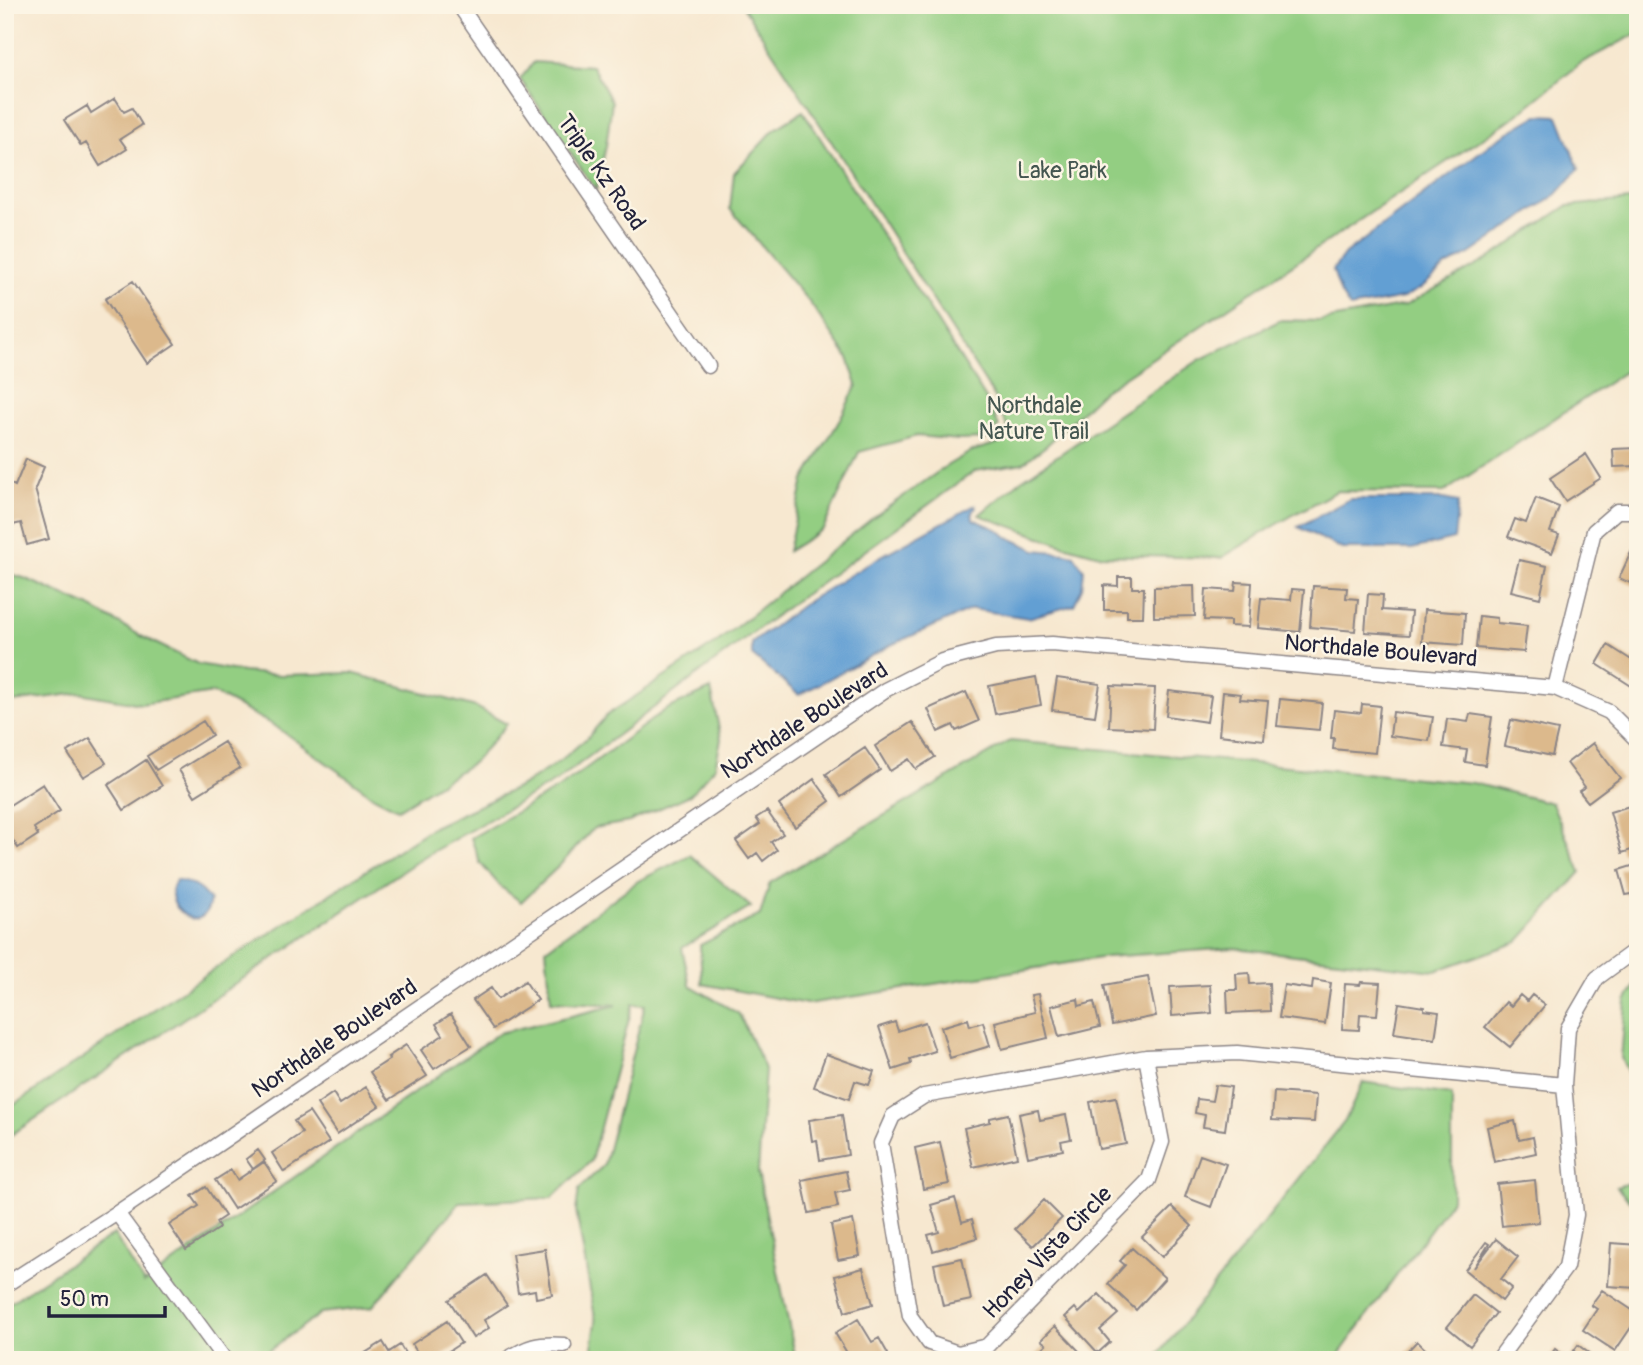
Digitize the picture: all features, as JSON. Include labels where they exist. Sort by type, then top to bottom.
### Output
[{"type":"street","name":"Triple Kz Road","points":[[459,5],[708,366]]},
{"type":"street","points":[[1555,688],[1594,531],[1617,511],[1638,511]]},
{"type":"street","name":"Northdale Boulevard","points":[[5,1284],[117,1213],[885,690],[942,662],[996,647],[1052,644],[1555,688],[1609,712],[1638,741]]},
{"type":"street","points":[[1498,1360],[1566,1267],[1576,1215],[1564,1085],[1568,1028],[1597,978],[1638,948]]},
{"type":"street","name":"Honey Vista Circle","points":[[1146,1058],[1162,1142],[1149,1180],[987,1346],[958,1353],[929,1343],[910,1316],[881,1143],[893,1116],[924,1096],[1146,1058],[1237,1053],[1564,1085]]},
{"type":"street","points":[[117,1213],[225,1360]]},
{"type":"street","points":[[506,1360],[524,1349],[544,1343],[564,1345]]},
{"type":"green space","name":"Lake Park","points":[[742,5],[1638,5],[1638,33],[1581,63],[1517,115],[1102,392],[1046,446],[1023,463],[975,471],[786,608],[558,780],[425,856],[5,1139],[5,1111],[181,991],[433,827],[523,785],[560,761],[588,737],[607,715],[716,643],[875,516],[948,465],[972,451],[1005,441],[1011,435],[992,393]]},
{"type":"green space","points":[[534,62],[592,66],[612,102],[596,190],[520,79]]},
{"type":"green space","points":[[803,111],[985,397],[999,426],[985,439],[959,440],[917,436],[859,452],[823,529],[788,551],[804,480],[857,385],[848,358],[810,303],[730,209],[734,173],[774,130]]},
{"type":"green space","points":[[1630,200],[1638,211],[1638,363],[1444,492],[1337,491],[1221,558],[1100,555],[1063,545],[979,515],[1020,481],[1199,360],[1281,320],[1320,321],[1406,305],[1488,259],[1567,206]]},
{"type":"green space","points":[[5,573],[24,578],[88,606],[198,664],[280,675],[352,673],[476,707],[507,724],[474,762],[398,809],[374,797],[275,726],[213,693],[141,704],[80,693],[5,703]]},
{"type":"green space","points":[[711,689],[721,739],[715,767],[690,795],[629,822],[594,828],[521,902],[501,887],[480,863],[471,838],[562,786],[665,710]]},
{"type":"green space","points":[[1010,741],[1473,783],[1552,803],[1581,872],[1518,942],[1435,971],[1234,948],[1106,957],[807,1004],[702,984],[700,945],[760,915],[770,883]]},
{"type":"green space","points":[[690,855],[751,907],[682,948],[690,985],[739,1014],[765,1069],[758,1173],[796,1360],[590,1360],[596,1323],[576,1211],[579,1189],[604,1165],[645,1005],[633,1004],[591,1161],[552,1198],[460,1202],[372,1307],[321,1313],[256,1360],[5,1360],[5,1306],[114,1234],[144,1283],[499,1033],[617,1005],[551,1001],[546,949],[638,881]]},
{"type":"green space","points":[[1638,981],[1638,1093],[1621,1058],[1626,1001]]},
{"type":"green space","points":[[1363,1082],[1452,1095],[1452,1200],[1335,1360],[1154,1360],[1345,1121]]},
{"type":"green space","points":[[1638,1180],[1638,1209],[1616,1187]]},
{"type":"water","points":[[1538,115],[1558,116],[1579,169],[1557,194],[1470,254],[1446,266],[1421,288],[1403,298],[1350,308],[1341,294],[1333,270],[1345,254],[1497,139]]},
{"type":"water","points":[[1350,499],[1443,499],[1458,502],[1454,539],[1412,549],[1342,549],[1298,527]]},
{"type":"water","points":[[975,505],[973,519],[999,530],[1007,537],[1036,550],[1074,555],[1084,570],[1082,588],[1074,605],[1028,618],[972,609],[893,644],[799,695],[752,655],[752,643],[808,601],[881,556]]},
{"type":"water","points":[[176,880],[196,887],[210,901],[207,911],[201,917],[188,917],[176,906],[172,891]]},
{"type":"building","points":[[115,98],[124,112],[132,108],[142,125],[120,139],[127,149],[100,166],[86,143],[81,146],[64,120],[87,106],[91,113]]},
{"type":"building","points":[[133,281],[175,344],[147,363],[105,299]]},
{"type":"building","points":[[1638,448],[1638,466],[1614,467],[1613,449]]},
{"type":"building","points":[[1586,454],[1601,478],[1565,501],[1550,478]]},
{"type":"building","points":[[26,459],[44,467],[35,489],[49,539],[27,545],[21,523],[5,527],[5,484],[15,486]]},
{"type":"building","points":[[1536,498],[1559,507],[1550,532],[1559,535],[1552,553],[1508,537],[1515,519],[1526,523]]},
{"type":"building","points":[[1632,550],[1638,553],[1638,593],[1635,591],[1637,586],[1619,578]]},
{"type":"building","points":[[1519,560],[1547,566],[1540,598],[1511,591]]},
{"type":"building","points":[[1118,577],[1132,577],[1132,588],[1144,588],[1143,617],[1127,617],[1127,610],[1104,610],[1104,585],[1118,586]]},
{"type":"building","points":[[1236,582],[1252,583],[1249,627],[1230,626],[1230,621],[1204,620],[1206,589],[1235,591]]},
{"type":"building","points":[[1194,586],[1195,616],[1154,617],[1154,587]]},
{"type":"building","points":[[1313,586],[1347,588],[1346,598],[1358,599],[1355,631],[1310,627]]},
{"type":"building","points":[[1292,589],[1304,590],[1300,632],[1258,628],[1261,598],[1291,600]]},
{"type":"building","points":[[1368,594],[1383,595],[1382,610],[1411,612],[1409,635],[1365,632]]},
{"type":"building","points":[[1424,610],[1465,613],[1463,645],[1422,642]]},
{"type":"building","points":[[1479,616],[1497,618],[1497,623],[1527,626],[1524,652],[1476,648]]},
{"type":"building","points":[[1608,645],[1633,661],[1638,654],[1636,689],[1597,664]]},
{"type":"building","points":[[1036,677],[1041,705],[995,714],[989,686]]},
{"type":"building","points":[[1057,678],[1100,684],[1095,716],[1052,710]]},
{"type":"building","points":[[1111,686],[1155,688],[1153,729],[1109,727]]},
{"type":"building","points":[[1169,691],[1211,696],[1207,722],[1166,716]]},
{"type":"building","points":[[966,692],[979,721],[956,731],[953,725],[938,732],[928,709]]},
{"type":"building","points":[[1223,692],[1241,694],[1240,699],[1268,701],[1264,740],[1219,735]]},
{"type":"building","points":[[1280,699],[1322,703],[1319,730],[1277,726]]},
{"type":"building","points":[[1362,704],[1380,706],[1375,753],[1333,749],[1334,738],[1331,738],[1334,710],[1361,713]]},
{"type":"building","points":[[1393,712],[1433,717],[1429,741],[1390,736]]},
{"type":"building","points":[[1470,714],[1492,717],[1485,765],[1465,762],[1467,750],[1443,747],[1447,719],[1468,722]]},
{"type":"building","points":[[1511,720],[1558,730],[1552,756],[1505,746]]},
{"type":"building","points":[[203,721],[212,735],[156,770],[147,756]]},
{"type":"building","points":[[912,722],[935,757],[916,769],[909,759],[890,771],[875,746]]},
{"type":"building","points":[[90,738],[106,763],[83,777],[67,752]]},
{"type":"building","points":[[224,742],[240,768],[195,796],[179,770]]},
{"type":"building","points":[[1593,743],[1620,778],[1588,802],[1579,791],[1585,787],[1567,763]]},
{"type":"building","points":[[865,748],[880,770],[841,797],[826,774]]},
{"type":"building","points":[[146,760],[162,786],[124,810],[108,785]]},
{"type":"building","points":[[814,779],[830,801],[795,827],[779,805]]},
{"type":"building","points":[[43,784],[60,811],[34,828],[38,835],[18,848],[5,828],[5,808]]},
{"type":"building","points":[[1636,804],[1638,848],[1622,853],[1610,812]]},
{"type":"building","points":[[767,811],[783,834],[771,842],[777,850],[763,861],[757,853],[749,859],[736,841],[760,824],[756,818]]},
{"type":"building","points":[[1638,864],[1637,912],[1632,894],[1626,895],[1619,870]]},
{"type":"building","points":[[1249,973],[1250,984],[1269,983],[1270,1011],[1228,1013],[1227,990],[1237,990],[1236,974]]},
{"type":"building","points":[[1148,977],[1156,1016],[1112,1025],[1104,985]]},
{"type":"building","points":[[1313,980],[1331,983],[1325,1024],[1279,1018],[1284,985],[1312,989]]},
{"type":"building","points":[[525,981],[538,1000],[493,1029],[473,1000],[491,988],[498,999]]},
{"type":"building","points":[[1361,982],[1380,983],[1377,1015],[1360,1014],[1359,1030],[1342,1029],[1345,984],[1360,985]]},
{"type":"building","points":[[1210,985],[1212,1013],[1172,1016],[1170,987]]},
{"type":"building","points":[[1038,994],[1048,1038],[1002,1049],[995,1022],[1035,1012],[1031,995]]},
{"type":"building","points":[[1520,995],[1527,1001],[1532,995],[1545,1005],[1510,1047],[1485,1027],[1506,1002],[1511,1006]]},
{"type":"building","points":[[1078,999],[1079,1006],[1094,1002],[1100,1027],[1059,1037],[1051,1006]]},
{"type":"building","points":[[1399,1003],[1439,1012],[1435,1039],[1394,1033]]},
{"type":"building","points":[[451,1014],[471,1046],[434,1069],[421,1050],[443,1035],[436,1024]]},
{"type":"building","points":[[968,1019],[970,1026],[983,1022],[990,1046],[950,1058],[941,1027]]},
{"type":"building","points":[[895,1022],[898,1031],[925,1022],[935,1051],[910,1059],[911,1064],[893,1070],[879,1027]]},
{"type":"building","points":[[406,1045],[427,1076],[389,1100],[370,1072]]},
{"type":"building","points":[[826,1054],[874,1071],[869,1085],[855,1081],[849,1099],[814,1087]]},
{"type":"building","points":[[1215,1085],[1231,1087],[1225,1130],[1203,1127],[1205,1115],[1195,1113],[1197,1099],[1212,1101]]},
{"type":"building","points":[[366,1087],[379,1106],[337,1134],[317,1104],[333,1093],[340,1104]]},
{"type":"building","points":[[1274,1092],[1316,1095],[1314,1122],[1272,1120]]},
{"type":"building","points":[[1116,1097],[1126,1144],[1099,1149],[1090,1102]]},
{"type":"building","points":[[1038,1110],[1040,1120],[1066,1115],[1071,1139],[1061,1141],[1063,1150],[1028,1157],[1019,1114]]},
{"type":"building","points":[[309,1112],[329,1142],[284,1172],[272,1153],[302,1133],[294,1121]]},
{"type":"building","points":[[1008,1114],[1017,1157],[973,1167],[964,1128],[990,1122],[990,1118]]},
{"type":"building","points":[[842,1115],[848,1155],[820,1160],[817,1140],[812,1141],[809,1120]]},
{"type":"building","points":[[1515,1121],[1519,1140],[1533,1137],[1536,1153],[1494,1162],[1487,1127]]},
{"type":"building","points":[[940,1142],[949,1184],[923,1189],[915,1148]]},
{"type":"building","points":[[258,1150],[265,1160],[253,1169],[246,1159]]},
{"type":"building","points":[[1200,1155],[1226,1164],[1211,1207],[1185,1197]]},
{"type":"building","points":[[264,1162],[277,1181],[234,1209],[215,1180],[231,1170],[237,1180]]},
{"type":"building","points":[[846,1171],[850,1190],[835,1193],[838,1207],[809,1213],[802,1180]]},
{"type":"building","points":[[1535,1180],[1539,1222],[1502,1226],[1497,1184]]},
{"type":"building","points":[[206,1187],[225,1216],[216,1222],[219,1228],[186,1250],[169,1225],[199,1206],[192,1196]]},
{"type":"building","points":[[955,1198],[962,1222],[972,1219],[977,1238],[933,1251],[928,1235],[939,1232],[931,1205]]},
{"type":"building","points":[[1044,1200],[1062,1218],[1033,1246],[1015,1229]]},
{"type":"building","points":[[1172,1207],[1192,1226],[1162,1257],[1142,1237]]},
{"type":"building","points":[[853,1220],[860,1256],[838,1260],[831,1225]]},
{"type":"building","points":[[1496,1239],[1518,1257],[1501,1279],[1512,1288],[1502,1301],[1465,1270],[1486,1242],[1489,1244],[1474,1268]]},
{"type":"building","points":[[1611,1243],[1638,1245],[1636,1288],[1608,1286]]},
{"type":"building","points":[[1132,1248],[1165,1278],[1136,1310],[1108,1284],[1125,1265],[1120,1261]]},
{"type":"building","points":[[545,1249],[552,1295],[536,1298],[535,1290],[518,1293],[512,1254]]},
{"type":"building","points":[[962,1258],[971,1300],[943,1306],[934,1264]]},
{"type":"building","points":[[863,1268],[873,1304],[845,1312],[835,1276]]},
{"type":"building","points":[[487,1275],[507,1305],[484,1320],[489,1328],[473,1338],[449,1300]]},
{"type":"building","points":[[1602,1290],[1638,1314],[1615,1351],[1583,1330],[1597,1309],[1591,1305]]},
{"type":"building","points":[[1099,1294],[1118,1314],[1100,1330],[1110,1342],[1098,1353],[1065,1317],[1075,1308],[1079,1313]]},
{"type":"building","points":[[1473,1295],[1496,1313],[1470,1346],[1447,1327]]},
{"type":"building","points":[[858,1319],[872,1342],[879,1338],[888,1354],[878,1360],[836,1360],[847,1353],[835,1333]]},
{"type":"building","points":[[447,1321],[461,1343],[435,1360],[422,1360],[412,1344]]},
{"type":"building","points":[[1055,1326],[1080,1352],[1073,1360],[1030,1360],[1046,1344],[1041,1340]]},
{"type":"building","points":[[1417,1341],[1436,1360],[1404,1360],[1402,1357]]},
{"type":"building","points":[[383,1342],[389,1352],[400,1345],[409,1360],[354,1360]]},
{"type":"building","points":[[1578,1345],[1598,1360],[1547,1360],[1555,1349],[1568,1359]]},
{"type":"park label","name":"Northdale Nature Trail","points":[[1034,418]]}]
